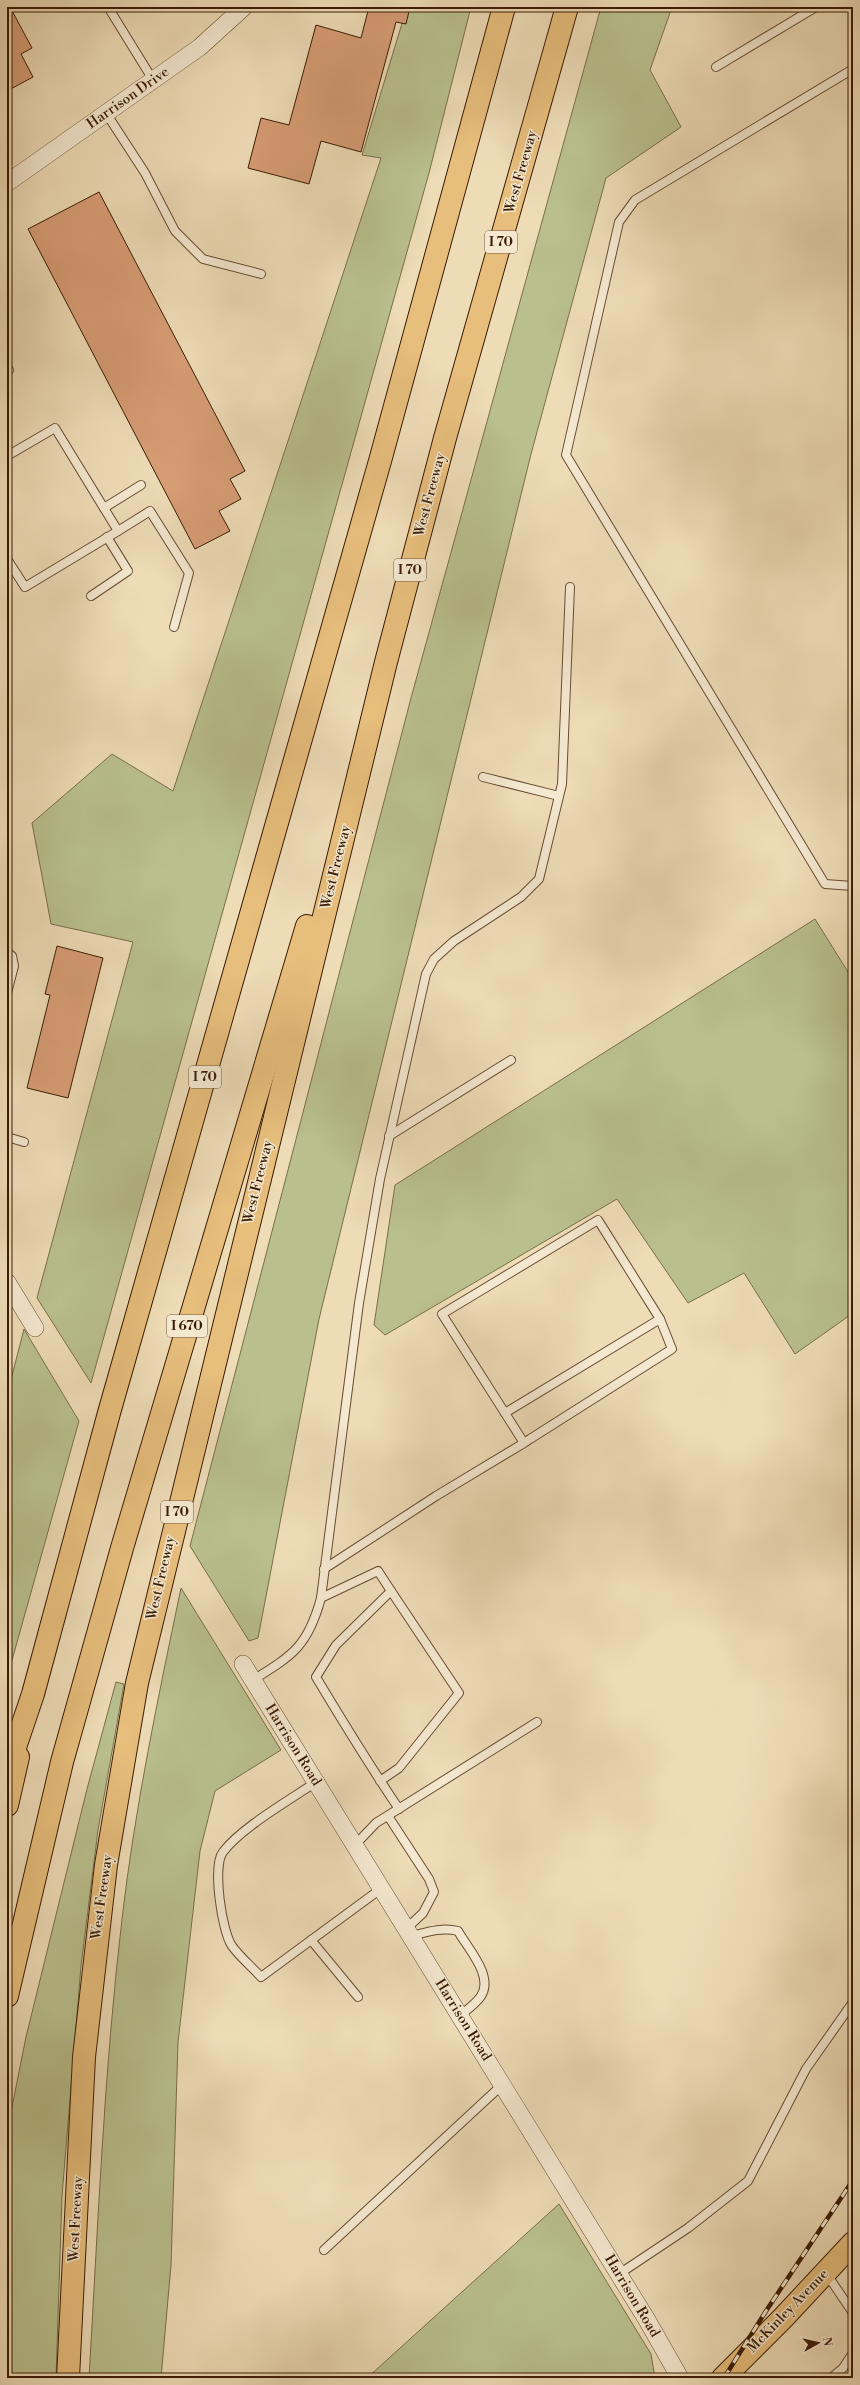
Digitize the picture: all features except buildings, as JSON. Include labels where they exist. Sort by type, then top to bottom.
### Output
[{"type":"main road","name":"I 70","points":[[7,1771],[33,1694],[105,1428],[377,468],[504,7]]},
{"type":"main road","name":"West Freeway","points":[[68,2378],[85,2050],[106,1865],[137,1683],[386,662],[441,454],[567,7]]},
{"type":"main road","name":"I 670","points":[[7,1996],[62,1762],[122,1548],[386,662]]},
{"type":"main road","points":[[7,1805],[33,1694]]},
{"type":"main road","name":"McKinley Avenue","points":[[723,2378],[853,2243]]},
{"type":"street","name":"Harrison Drive","points":[[7,183],[200,47],[244,7]]},
{"type":"street","points":[[7,1282],[35,1328]]},
{"type":"street","name":"Harrison Road","points":[[243,1664],[619,2274],[680,2378]]},
{"type":"lane","points":[[108,7],[153,80]]},
{"type":"lane","points":[[716,67],[816,7]]},
{"type":"lane","points":[[853,69],[635,200],[619,222],[566,455],[825,884],[853,886]]},
{"type":"lane","points":[[106,113],[145,174],[175,231],[203,259],[261,274]]},
{"type":"lane","points":[[7,456],[55,428],[118,531]]},
{"type":"lane","points":[[104,508],[141,485]]},
{"type":"lane","points":[[7,559],[25,587],[150,511],[189,573],[174,627]]},
{"type":"lane","points":[[91,596],[128,571],[107,537]]},
{"type":"lane","points":[[253,1680],[287,1658],[302,1643],[314,1624],[321,1598],[359,1304],[390,1136],[426,974],[434,959],[454,941],[521,897],[539,879],[559,796],[563,768],[570,587]]},
{"type":"lane","points":[[483,777],[559,796]]},
{"type":"lane","points":[[7,952],[12,956],[14,966],[7,993]]},
{"type":"lane","points":[[390,1136],[511,1060]]},
{"type":"lane","points":[[7,1137],[24,1142]]},
{"type":"lane","points":[[324,1569],[436,1496],[524,1443],[672,1349],[660,1319],[598,1220],[442,1314],[524,1443]]},
{"type":"lane","points":[[505,1413],[660,1319]]},
{"type":"lane","points":[[321,1598],[378,1571],[459,1693],[399,1768],[380,1781]]},
{"type":"lane","points":[[390,1591],[336,1645],[316,1677],[399,1809]]},
{"type":"lane","points":[[355,1845],[376,1824],[537,1722]]},
{"type":"lane","points":[[316,1782],[255,1824],[224,1852],[219,1860],[218,1876],[221,1910],[231,1945],[261,1977],[382,1888]]},
{"type":"lane","points":[[388,1816],[429,1879],[434,1892],[423,1913],[409,1933]]},
{"type":"lane","points":[[409,1933],[449,1929],[458,1931],[482,1972],[486,1984],[481,1996],[460,2016]]},
{"type":"lane","points":[[312,1940],[358,1997]]},
{"type":"lane","points":[[619,2274],[688,2228],[748,2181],[806,2069],[853,2002]]},
{"type":"lane","points":[[324,2250],[502,2085]]},
{"type":"lane","points":[[826,2272],[853,2313]]},
{"type":"lane","points":[[831,2378],[843,2368],[853,2353]]},
{"type":"green space","points":[[407,7],[471,7],[429,173],[91,1383],[37,1298],[133,942],[51,924],[32,823],[112,754],[173,791],[381,158],[362,155]]},
{"type":"green space","points":[[601,7],[672,7],[650,70],[681,127],[606,178],[531,454],[319,1319],[258,1638],[249,1641],[190,1546],[411,698]]},
{"type":"green space","points":[[815,919],[853,980],[853,1313],[795,1354],[744,1273],[688,1303],[617,1199],[385,1335],[374,1325],[395,1185]]},
{"type":"green space","points":[[24,1329],[79,1421],[7,1678],[7,1395]]},
{"type":"green space","points":[[181,1588],[281,1750],[215,1791],[200,1851],[178,2042],[171,2265],[161,2378],[89,2378],[106,2091],[122,1919],[140,1794]]},
{"type":"green space","points":[[116,1682],[124,1684],[98,1830],[81,1966],[62,2196],[56,2378],[7,2378],[7,2132],[26,2037],[87,1789]]},
{"type":"green space","points":[[559,2204],[651,2354],[655,2378],[367,2378]]},
{"type":"railway","points":[[724,2378],[766,2311],[853,2180]]}]
